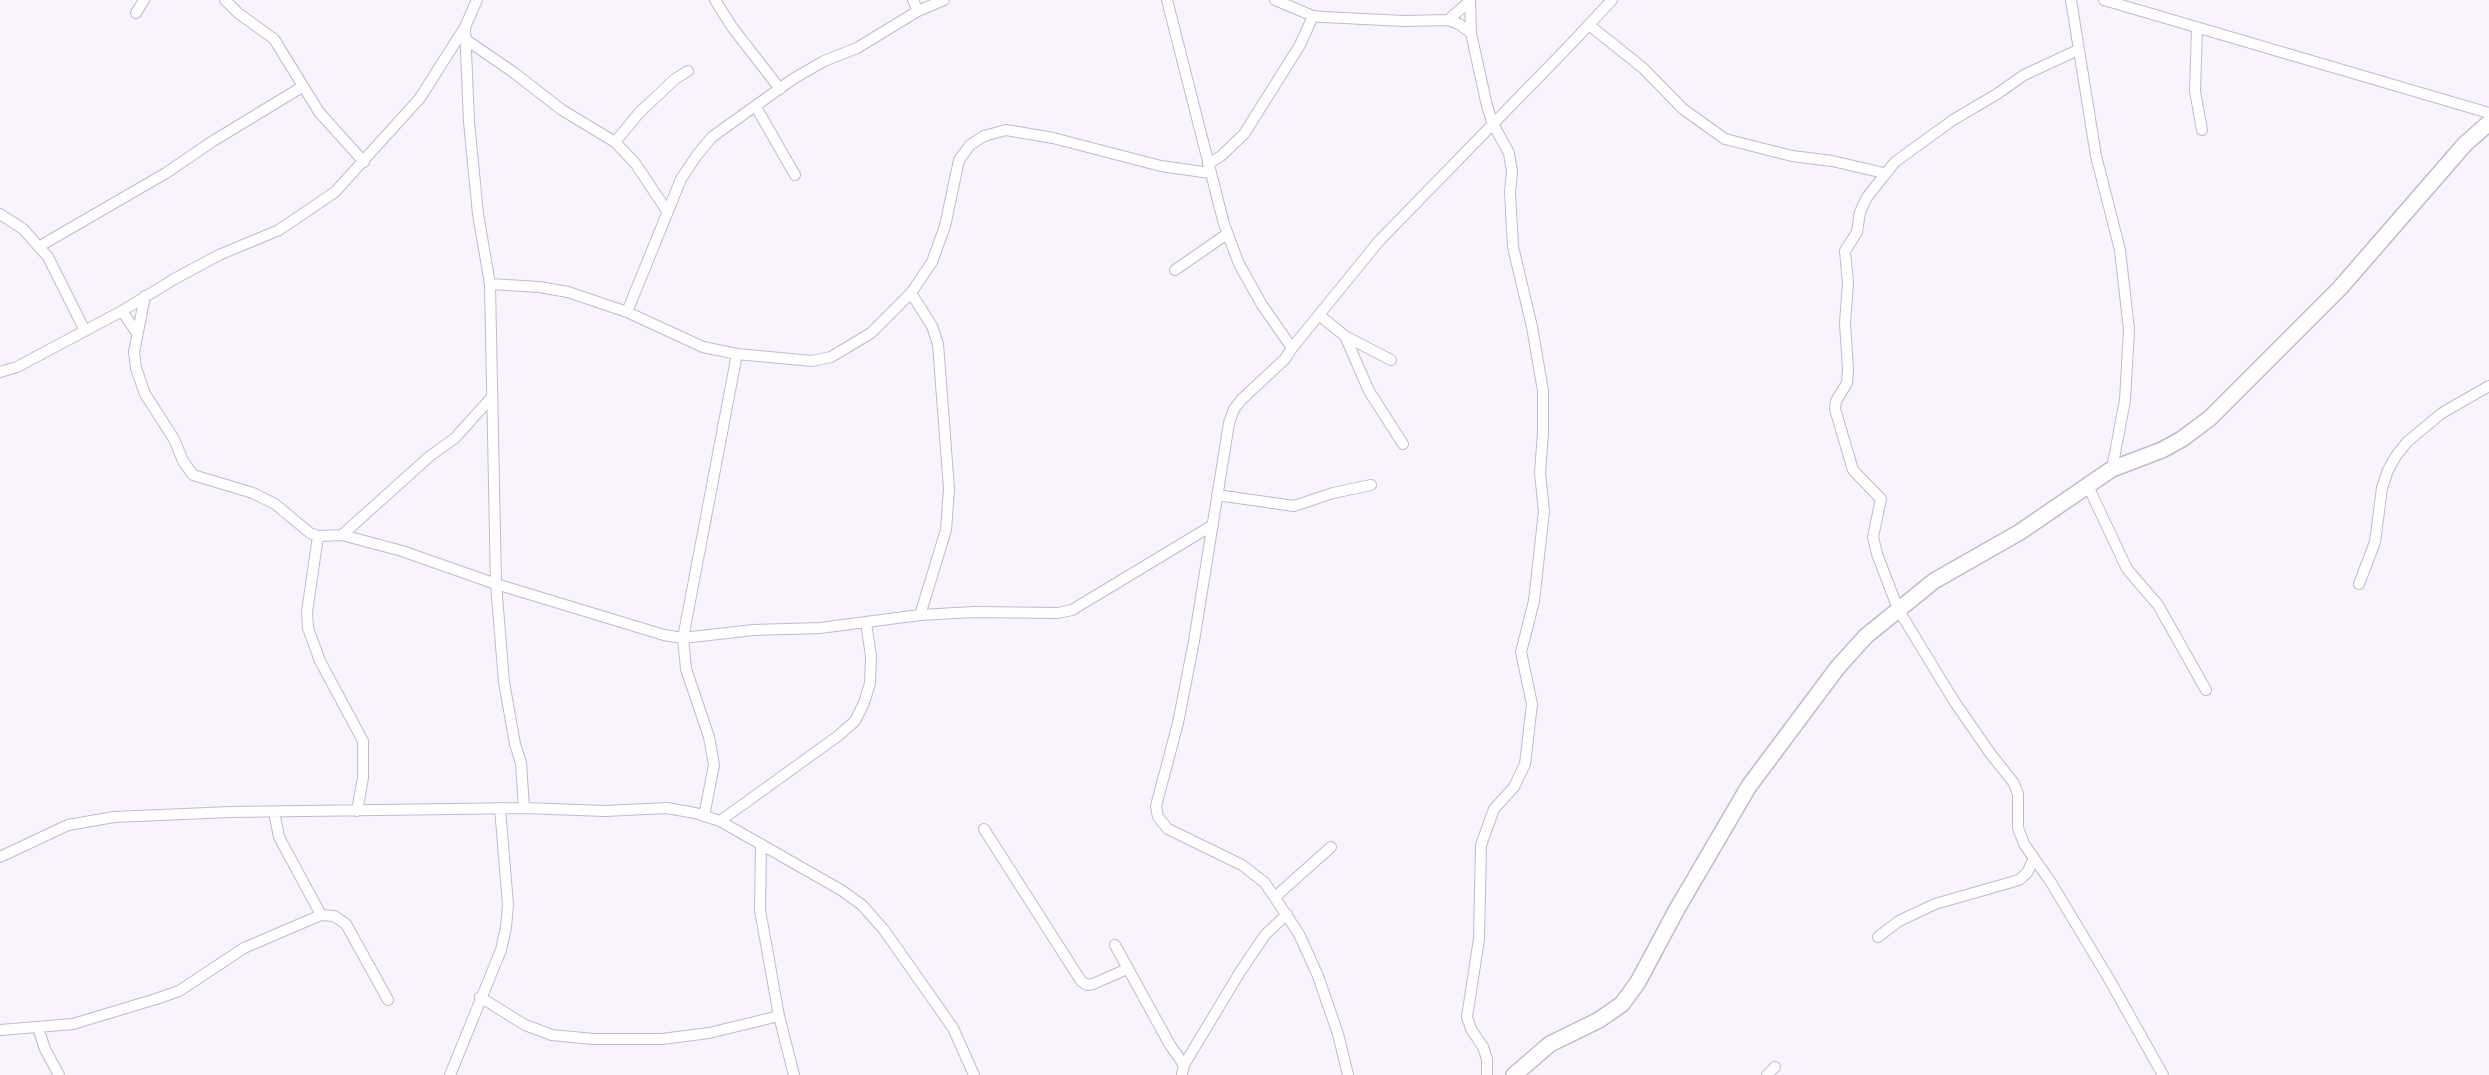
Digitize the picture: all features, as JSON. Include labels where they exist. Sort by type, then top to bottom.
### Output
[{"type":"street","points":[[136,13],[144,0]]},
{"type":"street","points":[[224,0],[238,13],[274,39],[319,112],[364,162]]},
{"type":"street","points":[[0,372],[16,367],[85,331],[219,255],[279,230],[335,192],[420,98],[465,27],[477,0]]},
{"type":"street","points":[[715,0],[732,27],[780,89]]},
{"type":"street","points":[[913,0],[918,12]]},
{"type":"street","points":[[627,312],[681,179],[697,154],[712,137],[780,89],[824,61],[857,48],[918,12],[944,0]]},
{"type":"street","points":[[1167,0],[1227,234],[1239,264],[1262,305],[1292,348]]},
{"type":"street","points":[[1275,0],[1313,16],[1404,21],[1448,20],[1459,24],[1471,33]]},
{"type":"street","points":[[1448,20],[1470,0]]},
{"type":"street","points":[[1470,0],[1471,33],[1493,124],[1509,153],[1512,172],[1510,192],[1512,247],[1532,327],[1543,391],[1540,473],[1544,511],[1534,601],[1521,652],[1532,704],[1526,764],[1514,787],[1494,809],[1481,844],[1479,939],[1467,1016],[1472,1029],[1483,1047],[1487,1059],[1487,1075]]},
{"type":"street","points":[[1348,1075],[1318,976],[1299,934],[1275,896],[1265,883],[1242,865],[1168,829],[1158,817],[1156,806],[1180,714],[1205,580],[1229,424],[1234,409],[1242,399],[1285,359],[1379,241],[1612,0]]},
{"type":"street","points":[[2071,0],[2096,156],[2120,250],[2129,330],[2125,400],[2112,469]]},
{"type":"street","points":[[2104,0],[2489,113]]},
{"type":"street","points":[[490,284],[539,287],[568,292],[627,312],[704,347],[737,354],[812,361],[831,357],[871,333],[911,293],[932,262],[945,226],[960,160],[970,145],[984,136],[1006,130],[1053,138],[1161,166],[1209,168],[1244,134],[1300,45],[1313,16]]},
{"type":"street","points":[[1589,25],[1643,68],[1683,109],[1725,138],[1792,156],[1832,161],[1884,173]]},
{"type":"street","points":[[465,27],[469,122],[478,214],[490,284],[496,584],[504,682],[515,744],[521,763],[524,808]]},
{"type":"street","points":[[2197,28],[2194,91],[2202,130]]},
{"type":"street","points":[[465,39],[513,72],[562,110],[615,142],[635,163],[668,211]]},
{"type":"street","points":[[2078,50],[2024,75],[1997,94],[1953,120],[1895,162],[1884,173],[1867,197],[1860,212],[1856,232],[1845,251],[1848,283],[1845,323],[1848,369],[1847,383],[1836,400],[1835,409],[1853,470],[1881,499],[1874,537],[1877,554],[1898,609],[1954,701],[1998,765],[2013,782],[2018,802],[2018,828],[2024,844],[2050,881],[2109,978],[2163,1075]]},
{"type":"street","points":[[615,142],[639,113],[675,79],[688,71]]},
{"type":"street","points":[[40,246],[166,173],[213,141],[302,87]]},
{"type":"street","points":[[756,106],[795,175]]},
{"type":"street","points":[[1514,1075],[1550,1044],[1599,1020],[1622,1004],[1638,982],[1677,909],[1749,786],[1838,667],[1866,636],[1934,581],[2020,532],[2087,484],[2112,469],[2162,450],[2182,439],[2210,418],[2340,288],[2465,144],[2489,123]]},
{"type":"street","points":[[0,214],[23,229],[40,246],[56,270],[85,331]]},
{"type":"street","points":[[1175,270],[1227,234]]},
{"type":"street","points":[[911,293],[932,326],[938,344],[949,489],[946,530],[920,615]]},
{"type":"street","points":[[145,296],[143,314],[134,352],[136,368],[145,394],[174,439],[183,461],[193,475],[253,493],[275,504],[310,533],[318,536],[342,535],[402,551],[496,584],[644,631],[684,638],[752,630],[820,628],[920,615],[974,612],[1058,613],[1072,610],[1213,525]]},
{"type":"street","points":[[122,311],[137,333]]},
{"type":"street","points":[[1319,315],[1345,336],[1391,360]]},
{"type":"street","points":[[1345,336],[1369,391],[1403,444]]},
{"type":"street","points":[[704,816],[714,765],[709,737],[686,669],[684,638],[737,354]]},
{"type":"street","points":[[2359,584],[2375,542],[2382,488],[2396,456],[2407,442],[2442,412],[2489,386]]},
{"type":"street","points":[[342,535],[430,456],[455,438],[491,398]]},
{"type":"street","points":[[2087,484],[2128,569],[2158,604],[2206,690]]},
{"type":"street","points":[[1217,495],[1294,506],[1333,493],[1371,485]]},
{"type":"street","points":[[318,536],[307,612],[308,628],[320,661],[363,741],[363,778],[357,811]]},
{"type":"street","points":[[720,821],[838,736],[855,721],[864,703],[870,683],[871,656],[866,623]]},
{"type":"street","points":[[450,1075],[480,997],[502,950],[508,905],[500,808]]},
{"type":"street","points":[[0,857],[68,825],[114,817],[500,808],[605,811],[667,808],[704,816],[720,821],[761,844],[841,890],[862,905],[884,930],[952,1028],[974,1075]]},
{"type":"street","points":[[274,812],[279,837],[322,915]]},
{"type":"street","points":[[984,829],[1081,981],[1086,985],[1093,984],[1127,969]]},
{"type":"street","points":[[761,844],[760,910],[779,1016],[788,1043],[794,1075]]},
{"type":"street","points":[[1275,896],[1331,847]]},
{"type":"street","points":[[1878,937],[1900,921],[1935,904],[2019,880],[2026,873],[2034,858]]},
{"type":"street","points":[[1183,1070],[1260,942],[1287,914]]},
{"type":"street","points":[[0,1030],[73,1024],[179,991],[244,948],[322,915],[334,916],[346,924],[388,1000]]},
{"type":"street","points":[[1115,945],[1183,1070]]},
{"type":"street","points":[[480,997],[525,1025],[552,1035],[593,1039],[662,1039],[709,1033],[779,1016]]},
{"type":"street","points":[[38,1028],[45,1049],[59,1075]]},
{"type":"street","points":[[1767,1075],[1775,1067]]}]
